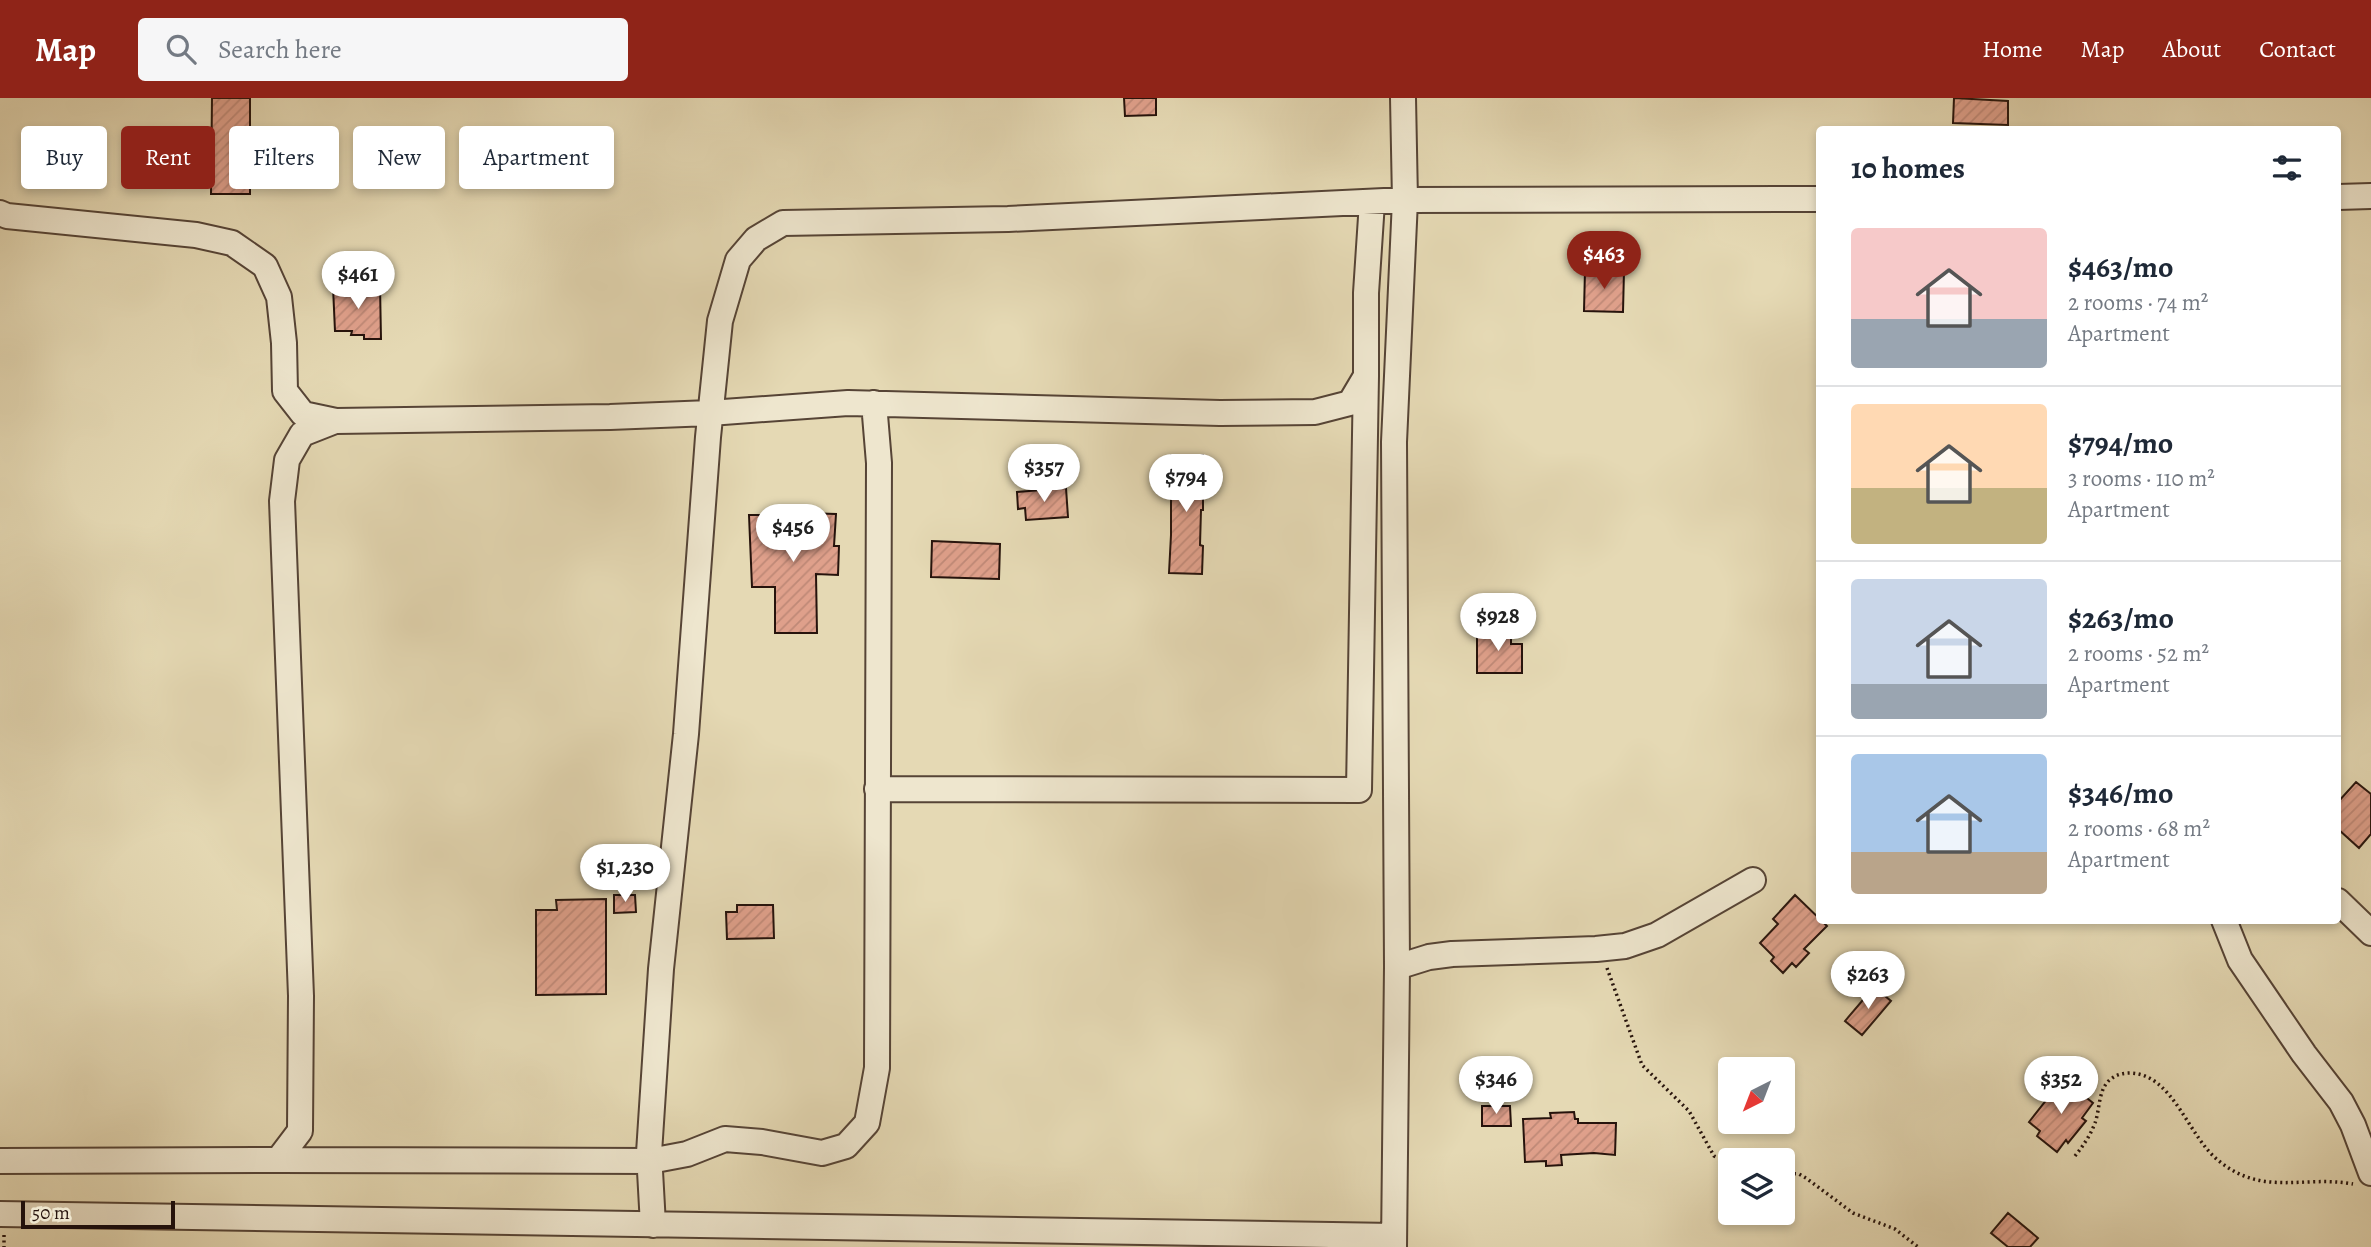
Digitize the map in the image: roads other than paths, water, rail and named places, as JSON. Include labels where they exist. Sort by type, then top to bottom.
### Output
[{"type":"street","points":[[0,1214],[653,1224],[698,1236],[1394,1241],[1397,967],[1394,442],[1405,200],[1403,98]]},
{"type":"street","points":[[2341,197],[2371,196]]},
{"type":"street","points":[[653,1224],[650,1161],[661,970],[686,734],[710,413],[720,321],[738,260],[756,239],[783,223],[1008,219],[1405,200],[1816,199]]},
{"type":"street","points":[[877,789],[1359,790],[1366,293],[1372,202]]},
{"type":"street","points":[[0,213],[196,235],[232,243],[265,266],[279,298],[284,343],[287,460],[282,501],[301,996],[300,1131],[278,1160]]},
{"type":"street","points":[[285,391],[303,414],[336,421],[710,413],[848,402],[1220,413],[1315,412],[1350,403],[1366,376]]},
{"type":"street","points":[[0,1161],[650,1161],[687,1154],[725,1139],[762,1142],[822,1153],[846,1146],[867,1122],[877,1068],[879,463],[874,403]]},
{"type":"street","points":[[287,460],[302,434],[336,421]]},
{"type":"street","points":[[1397,967],[1429,957],[1452,954],[1625,946],[1657,935],[1753,880]]},
{"type":"street","points":[[2341,904],[2371,933]]},
{"type":"street","points":[[2226,924],[2240,960],[2304,1054],[2341,1102],[2353,1125],[2366,1180]]},
{"type":"street","points":[[300,1131],[322,1160]]}]
